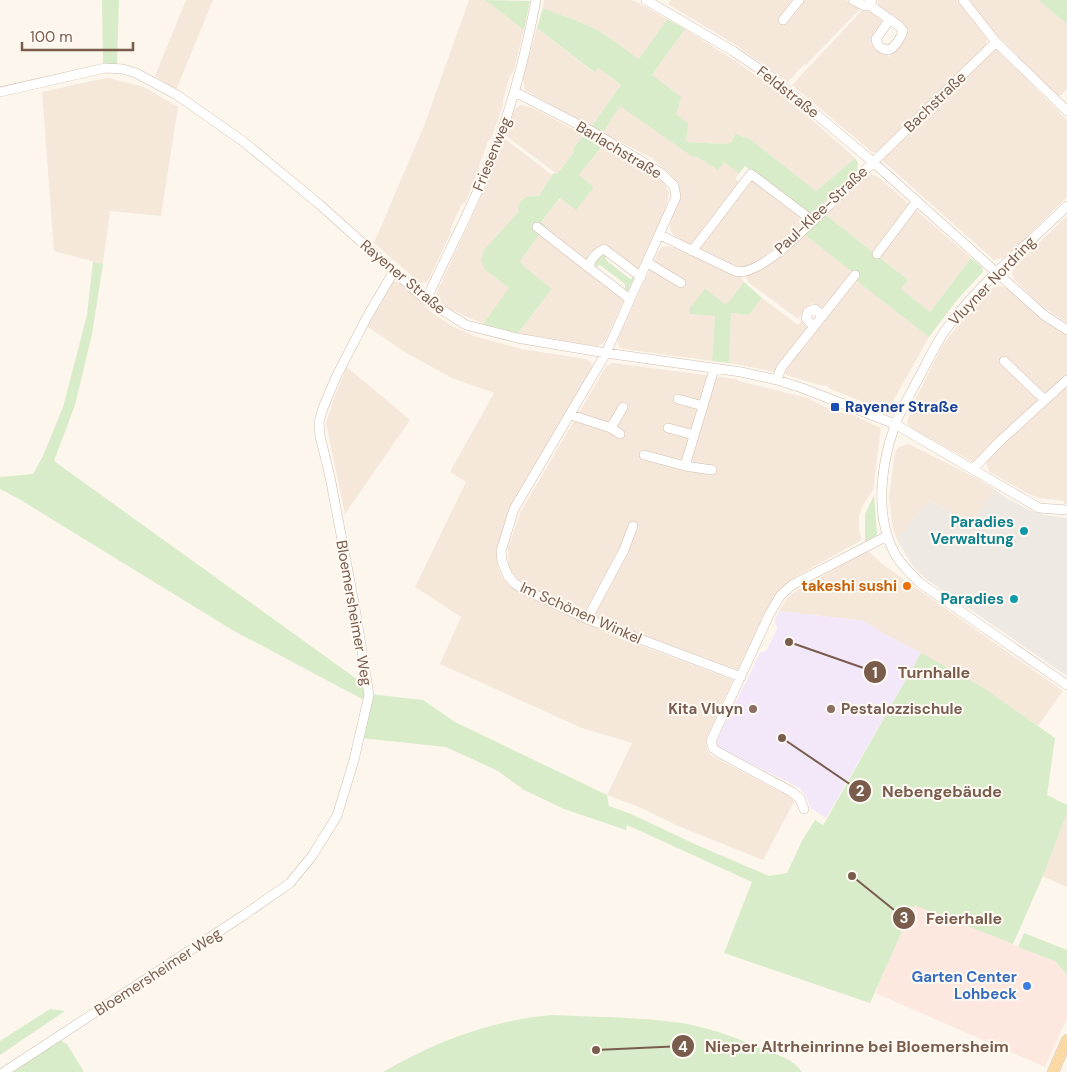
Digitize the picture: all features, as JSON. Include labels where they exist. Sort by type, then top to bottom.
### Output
[{"type":"main road","points":[[1053,1072],[1067,1040]]},
{"type":"street","name":"Friesenweg","points":[[426,300],[473,200],[500,136],[524,59],[536,0]]},
{"type":"street","name":"Feldstraße","points":[[646,0],[733,51],[774,79],[918,201],[1044,315],[1067,330]]},
{"type":"street","points":[[783,20],[799,0]]},
{"type":"street","points":[[853,0],[865,6],[870,2],[890,19]]},
{"type":"street","points":[[963,0],[996,42],[1067,111]]},
{"type":"street","name":"Bachstraße","points":[[873,162],[996,42]]},
{"type":"street","name":"Rayener Straße","points":[[0,92],[105,68],[123,69],[136,73],[177,95],[244,142],[319,204],[426,300],[455,319],[478,329],[517,338],[777,380],[829,397],[895,424],[1039,508],[1067,510]]},
{"type":"street","name":"Barlachstraße","points":[[515,92],[593,132],[662,173],[674,186],[676,197],[606,353]]},
{"type":"street","name":"Paul-Klee-Straße","points":[[660,235],[740,272],[754,269],[782,248],[873,162]]},
{"type":"street","points":[[692,251],[751,174],[812,221]]},
{"type":"street","points":[[877,254],[918,201]]},
{"type":"street","name":"Vluyner Nordring","points":[[1067,206],[967,304],[939,340],[895,424],[884,468],[883,515],[887,536],[895,554],[904,568],[920,583],[1067,685]]},
{"type":"street","points":[[536,227],[630,300]]},
{"type":"street","points":[[588,267],[598,252],[604,250],[641,277]]},
{"type":"street","points":[[648,263],[681,283]]},
{"type":"street","name":"Bloemersheimer Weg","points":[[4,1072],[290,883],[312,856],[337,816],[354,760],[369,695],[355,608],[330,477],[320,436],[319,422],[336,377],[367,317],[394,271]]},
{"type":"street","points":[[777,380],[781,368],[855,275]]},
{"type":"street","points":[[814,327],[806,318],[808,312],[815,309],[823,316]]},
{"type":"street","name":"Im Schönen Winkel","points":[[606,353],[514,509],[501,551],[504,568],[514,583],[523,589],[587,619],[741,677]]},
{"type":"street","points":[[1004,361],[1045,400]]},
{"type":"street","points":[[685,466],[714,369]]},
{"type":"street","points":[[973,469],[994,447],[1067,380]]},
{"type":"street","points":[[678,399],[703,406]]},
{"type":"street","points":[[611,428],[623,407]]},
{"type":"street","points":[[571,415],[611,428],[620,434]]},
{"type":"street","points":[[668,428],[694,436]]},
{"type":"street","points":[[644,455],[685,466],[712,470]]},
{"type":"street","points":[[587,619],[624,550],[633,526]]},
{"type":"street","points":[[804,809],[800,799],[792,792],[713,748],[711,741],[769,615],[780,596],[792,584],[887,536]]},
{"type":"shaded area","points":[[186,0],[213,0],[176,90],[155,76]]},
{"type":"shaded area","points":[[469,0],[485,0],[524,30],[513,73],[510,75],[503,100],[503,106],[491,139],[488,141],[479,166],[480,169],[465,203],[462,204],[450,229],[451,232],[429,279],[427,282],[420,283],[374,243],[424,126]]},
{"type":"shaded area","points":[[544,0],[633,0],[667,19],[639,59],[601,32],[543,8]]},
{"type":"shaded area","points":[[671,0],[846,0],[861,8],[788,82],[734,44],[668,4]]},
{"type":"shaded area","points":[[878,0],[957,0],[986,38],[987,45],[877,152],[872,152],[792,85],[864,8],[869,8],[884,18],[885,23],[870,42],[890,57],[909,30],[879,8]]},
{"type":"shaded area","points":[[970,0],[1038,0],[1067,24],[1067,89],[1059,97],[996,34]]},
{"type":"shaded area","points":[[537,28],[593,72],[597,67],[621,86],[591,127],[525,90],[523,79]]},
{"type":"shaded area","points":[[685,29],[784,95],[855,158],[816,191],[750,139],[735,134],[731,143],[686,142],[676,114],[652,75]]},
{"type":"shaded area","points":[[996,49],[1067,120],[1067,197],[1006,257],[994,260],[883,161],[882,156],[991,51]]},
{"type":"shaded area","points":[[109,78],[144,87],[178,107],[161,216],[110,211],[103,264],[54,251],[42,92]]},
{"type":"shaded area","points":[[521,105],[533,108],[584,135],[557,174],[505,135],[515,109]]},
{"type":"shaded area","points":[[620,105],[694,158],[696,155],[724,162],[739,174],[735,179],[741,183],[693,246],[676,237],[671,232],[670,224],[678,202],[675,181],[672,176],[652,158],[603,133]]},
{"type":"shaded area","points":[[504,138],[552,175],[539,196],[532,195],[519,203],[519,211],[484,250],[494,277],[510,288],[483,324],[450,309],[438,300],[436,294],[478,203]]},
{"type":"shaded area","points":[[603,145],[655,173],[663,180],[669,193],[665,210],[637,271],[602,244],[585,265],[625,297],[604,343],[597,346],[518,333],[552,289],[520,261],[546,226],[541,222],[561,198],[594,187],[579,175]]},
{"type":"shaded area","points":[[867,174],[877,176],[971,258],[930,312],[900,289],[908,280],[826,215]]},
{"type":"shaded area","points":[[752,179],[806,220],[774,249],[753,264],[743,267],[696,247]]},
{"type":"shaded area","points":[[1067,216],[1067,323],[1038,303],[1015,280],[1012,274],[1015,266]]},
{"type":"shaded area","points":[[805,235],[854,273],[824,312],[812,303],[798,319],[749,283],[745,276],[759,271]]},
{"type":"shaded area","points":[[662,247],[676,248],[730,274],[741,276],[744,282],[726,305],[689,314],[715,315],[712,361],[624,349],[620,348],[618,344],[618,339],[658,252]]},
{"type":"shaded area","points":[[854,279],[929,337],[892,403],[887,408],[878,408],[828,388],[828,386],[786,375],[784,369]]},
{"type":"shaded area","points":[[392,280],[401,284],[432,313],[452,326],[474,336],[521,349],[586,359],[591,362],[593,368],[512,507],[497,552],[498,566],[502,577],[511,587],[558,611],[612,635],[733,680],[706,740],[707,750],[712,756],[792,798],[794,802],[763,860],[607,795],[632,743],[582,728],[440,664],[461,617],[415,587],[466,482],[450,472],[494,393],[452,378],[408,354],[365,325]]},
{"type":"shaded area","points":[[994,287],[1005,287],[1039,316],[1067,335],[1067,376],[975,463],[912,429],[907,422],[913,404],[942,346],[962,320]]},
{"type":"shaded area","points":[[762,298],[798,325],[802,320],[808,325],[807,330],[775,372],[729,363],[731,313],[749,315]]},
{"type":"shaded area","points":[[613,363],[737,379],[808,398],[825,407],[846,414],[847,412],[881,428],[873,490],[863,505],[859,517],[860,541],[795,577],[779,590],[770,604],[738,670],[579,611],[526,585],[509,569],[508,547],[521,511],[606,366]]},
{"type":"shaded area","points":[[347,367],[410,420],[345,514],[326,423]]},
{"type":"shaded area","points":[[1067,383],[1067,504],[1064,504],[1064,501],[1038,498],[1023,491],[990,472],[986,463],[990,455]]},
{"type":"shaded area","points":[[909,444],[994,489],[973,523],[961,519],[929,500],[897,540],[893,528],[889,498],[896,450]]},
{"type":"shaded area","name":"Paradies","points":[[994,489],[1006,498],[1030,510],[1044,515],[1067,518],[1067,676],[926,579],[913,566],[897,540],[929,500],[961,519],[972,523]]},
{"type":"shaded area","points":[[868,551],[885,566],[1063,691],[1038,726],[984,688],[864,621],[779,611],[788,597],[794,592]]},
{"type":"shaded area","name":"Pestalozzischule","points":[[779,611],[864,621],[921,653],[826,818],[810,808],[808,800],[800,788],[718,746],[717,740],[759,653],[767,650],[777,629],[775,620]]},
{"type":"shaded area","points":[[1067,813],[1067,887],[1042,876]]},
{"type":"shaded area","points":[[914,904],[1055,961],[1067,975],[1067,1018],[1045,1067],[875,993]]},
{"type":"green space","points":[[102,0],[119,0],[117,64],[103,65]]},
{"type":"green space","points":[[485,0],[530,1],[524,30]]},
{"type":"green space","points":[[1038,0],[1067,0],[1067,24]]},
{"type":"green space","points":[[543,8],[601,32],[639,59],[667,19],[685,29],[652,75],[681,97],[676,114],[688,123],[686,142],[731,143],[735,134],[750,139],[816,191],[855,158],[858,163],[857,170],[810,216],[745,166],[739,174],[724,162],[718,170],[696,156],[694,158],[620,106],[603,133],[591,127],[621,85],[598,68],[594,72],[537,28]]},
{"type":"green space","points":[[584,135],[603,145],[579,175],[594,187],[576,210],[560,198],[541,222],[546,226],[520,261],[552,289],[518,333],[483,324],[509,288],[485,270],[481,260],[484,250],[519,211],[518,206],[524,198],[539,196],[552,175],[554,173],[557,174],[574,152],[572,150]]},
{"type":"green space","points":[[826,215],[908,280],[901,289],[930,312],[971,258],[982,267],[983,272],[957,300],[929,337],[854,279],[856,275],[805,235]]},
{"type":"green space","points":[[602,254],[606,255],[606,260],[630,279],[632,274],[635,276],[627,293],[625,291],[625,284],[600,265],[598,265],[597,269],[594,262]]},
{"type":"green space","points":[[93,262],[103,264],[92,334],[75,405],[54,461],[365,685],[364,700],[234,631],[0,489],[0,477],[33,474],[43,456],[63,407],[87,315]]},
{"type":"green space","points":[[744,282],[762,298],[749,315],[731,313],[729,363],[712,361],[715,316],[689,314],[689,309],[705,289],[726,305]]},
{"type":"green space","points":[[874,495],[877,535],[865,542],[865,514]]},
{"type":"green space","points":[[921,653],[984,688],[1055,738],[1047,795],[1067,805],[1067,813],[1042,878],[1013,944],[914,905],[870,1003],[724,953],[752,882],[627,825],[626,830],[564,809],[524,790],[498,771],[446,747],[361,738],[370,694],[423,700],[455,722],[607,795],[609,806],[769,876],[787,873],[802,841],[815,820],[823,825]]},
{"type":"green space","points":[[1024,933],[1067,950],[1067,975],[1055,961],[1018,947]]},
{"type":"green space","points":[[50,1009],[65,1011],[0,1055],[0,1041]]},
{"type":"green space","points":[[552,1015],[644,1019],[697,1026],[731,1036],[780,1055],[802,1072],[383,1072],[422,1051],[464,1034],[507,1022]]},
{"type":"green space","points":[[62,1041],[67,1044],[84,1072],[7,1072],[54,1042]]},
{"type":"place","name":"Rayener Straße","points":[[835,407]]},
{"type":"place","name":"Paradies Verwaltung","points":[[1024,531]]},
{"type":"place","name":"takeshi sushi","points":[[907,586]]},
{"type":"place","name":"Paradies","points":[[1014,599]]},
{"type":"place","name":"Turnhalle","points":[[789,642]]},
{"type":"place","name":"Kita Vluyn","points":[[753,709]]},
{"type":"place","name":"Pestalozzischule","points":[[831,709]]},
{"type":"place","name":"Nebengebäude","points":[[782,738]]},
{"type":"place","name":"Feierhalle","points":[[852,876]]},
{"type":"place","name":"Garten Center Lohbeck","points":[[1027,986]]},
{"type":"place","name":"Nieper Altrheinrinne bei Bloemersheim","points":[[596,1050]]}]
